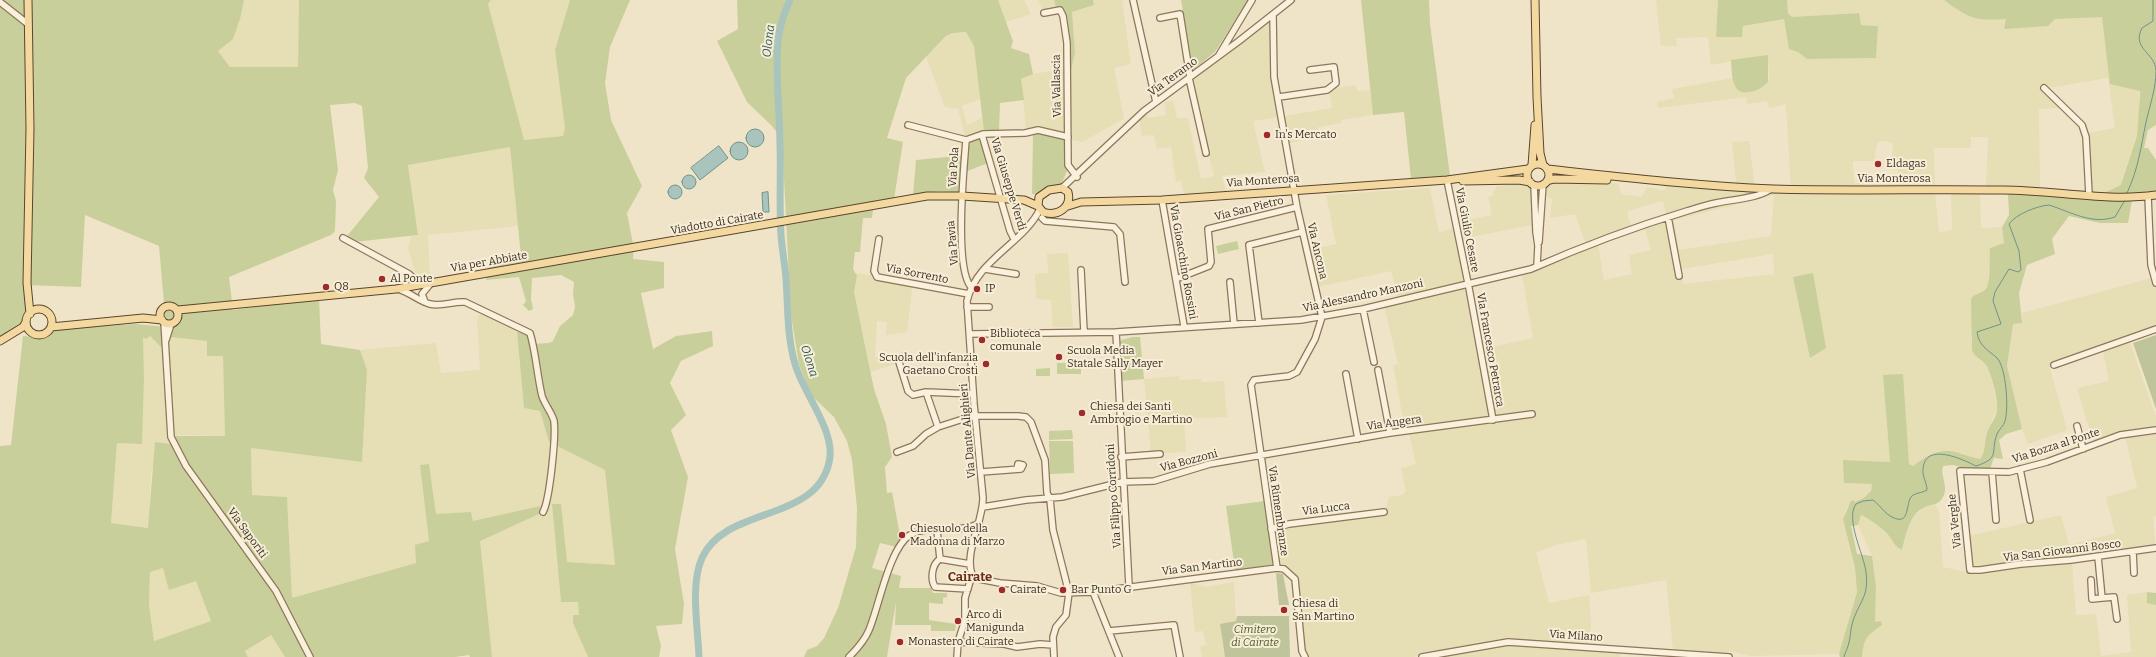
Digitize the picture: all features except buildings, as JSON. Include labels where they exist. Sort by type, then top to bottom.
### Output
[{"type":"main road","points":[[0,341],[20,329],[30,314],[28,283],[30,128],[28,0]]},
{"type":"main road","points":[[1535,0],[1540,153],[1545,167],[1545,182]]},
{"type":"main road","points":[[1532,183],[1527,174],[1530,167],[1537,97]]},
{"type":"main road","name":"Via Monterosa","points":[[1067,196],[1081,202],[1162,200],[1447,180],[1530,167],[1545,167],[1641,179],[1772,189],[2005,190],[2134,197],[2156,195]]},
{"type":"main road","name":"Via Monterosa","points":[[1447,180],[1532,183],[1545,182],[1554,179],[1641,179]]},
{"type":"main road","points":[[1049,190],[1067,196],[1057,213],[1042,212],[1031,201],[1002,198],[1039,197],[1049,190]]},
{"type":"main road","name":"Viadotto di Cairate","points":[[564,260],[927,196],[1002,198]]},
{"type":"main road","points":[[1039,197],[1042,212]]},
{"type":"main road","name":"Via per Abbiate","points":[[161,310],[169,305],[178,314],[202,308],[396,289],[564,260]]},
{"type":"main road","points":[[29,293],[40,310],[50,316],[67,322],[86,323]]},
{"type":"main road","points":[[30,314],[40,310]]},
{"type":"main road","points":[[143,318],[161,310],[165,322]]},
{"type":"main road","points":[[0,341],[30,331],[41,335],[51,327],[143,318],[165,322],[178,314]]},
{"type":"main road","points":[[50,316],[51,327]]},
{"type":"main road","points":[[26,322],[30,331]]},
{"type":"street","points":[[1133,0],[1156,102]]},
{"type":"street","points":[[1218,58],[1252,0]]},
{"type":"street","name":"Via Teramo","points":[[1067,196],[1075,178],[1144,111],[1218,58],[1291,0]]},
{"type":"street","points":[[0,2],[28,24]]},
{"type":"street","name":"Via Vallascia","points":[[1044,13],[1057,9],[1060,10],[1064,16],[1067,43],[1069,168],[1075,178]]},
{"type":"street","points":[[1160,18],[1180,14],[1190,78],[1206,153]]},
{"type":"street","name":"Via Ancona","points":[[1273,15],[1274,77],[1279,98],[1297,207],[1322,317]]},
{"type":"street","points":[[1279,98],[1327,90],[1336,83],[1334,67],[1310,70]]},
{"type":"street","points":[[2044,88],[2082,125],[2086,136],[2089,195]]},
{"type":"street","points":[[908,126],[966,140],[982,135],[1025,133],[1043,130],[1068,137]]},
{"type":"street","name":"Via Giuseppe Verdi","points":[[982,135],[1002,198],[1010,231],[1014,239]]},
{"type":"street","name":"Via Pola","points":[[962,196],[966,140]]},
{"type":"street","name":"Via Giulio Cesare","points":[[1447,180],[1467,284]]},
{"type":"street","points":[[1537,265],[1545,182]]},
{"type":"street","points":[[1532,183],[1538,246]]},
{"type":"street","name":"Via Alessandro Manzoni","points":[[970,334],[1116,332],[1184,326],[1259,323],[1322,317],[1363,309],[1531,269],[1537,265],[1560,258],[1588,244],[1668,217],[1715,203],[1762,194],[1772,189]]},
{"type":"street","name":"Via Pavia","points":[[962,196],[960,215],[964,262],[968,283],[971,287]]},
{"type":"street","points":[[2148,196],[2151,265],[2156,283]]},
{"type":"street","name":"Via Gioacchino Rossini","points":[[1162,200],[1184,326]]},
{"type":"street","name":"Via San Pietro","points":[[1176,279],[1209,266],[1211,262],[1208,229],[1297,207]]},
{"type":"street","points":[[1042,212],[1045,221],[1114,227],[1120,234],[1125,282]]},
{"type":"street","name":"Via Dante Alighieri","points":[[970,564],[983,507],[967,307],[969,294],[971,287],[984,269],[1042,212]]},
{"type":"street","name":"Via Dante Alighieri","points":[[1026,228],[1042,212]]},
{"type":"street","points":[[1668,217],[1679,276]]},
{"type":"street","points":[[1259,323],[1250,244],[1302,232]]},
{"type":"street","points":[[343,238],[412,276],[416,285],[421,289],[426,302]]},
{"type":"street","name":"Via Sorrento","points":[[879,240],[874,271],[877,276],[969,294]]},
{"type":"street","points":[[984,269],[1016,274]]},
{"type":"street","points":[[1081,270],[1084,332]]},
{"type":"street","points":[[412,276],[416,285],[414,290],[417,297]]},
{"type":"street","points":[[1230,282],[1234,324]]},
{"type":"street","points":[[422,294],[431,283]]},
{"type":"street","name":"Via Francesco Petrarca","points":[[1467,284],[1493,420]]},
{"type":"street","points":[[396,289],[432,304],[457,301],[465,302],[522,327],[530,333],[543,397],[547,409],[554,418],[555,429],[548,490],[542,512]]},
{"type":"street","points":[[967,307],[990,306]]},
{"type":"street","points":[[1363,309],[1374,362]]},
{"type":"street","name":"Via Rimembranze","points":[[1277,568],[1260,456],[1252,382],[1263,379],[1289,376],[1297,372],[1315,339],[1322,317]]},
{"type":"street","name":"Via Saporiti","points":[[165,322],[168,422],[171,437],[176,450],[276,591],[310,657]]},
{"type":"street","points":[[2054,365],[2156,329]]},
{"type":"street","name":"Via Filippo Corridoni","points":[[1116,332],[1122,482],[1129,586]]},
{"type":"street","points":[[905,356],[899,358],[899,362],[908,391],[912,395],[926,392],[973,394]]},
{"type":"street","points":[[1378,370],[1390,433]]},
{"type":"street","points":[[1346,374],[1358,439]]},
{"type":"street","points":[[926,392],[938,427]]},
{"type":"street","name":"Via Angera","points":[[1260,456],[1390,433],[1532,414]]},
{"type":"street","points":[[897,452],[913,446],[926,434],[938,427],[976,416],[1026,417],[1031,422],[1045,460],[1046,486],[1050,499],[1053,530],[1069,593],[1066,614],[1056,627],[1053,645],[1054,657]]},
{"type":"street","points":[[2077,426],[2084,449]]},
{"type":"street","name":"Via Bozza al Ponte","points":[[1960,471],[2009,472],[2084,449],[2120,435],[2156,430]]},
{"type":"street","points":[[1121,457],[1160,454]]},
{"type":"street","name":"Via Bozzoni","points":[[983,507],[1026,500],[1050,499],[1122,482],[1154,481],[1210,464],[1260,456]]},
{"type":"street","points":[[981,472],[1017,469]]},
{"type":"street","points":[[2020,469],[2030,520]]},
{"type":"street","name":"Via Verghe","points":[[1960,471],[1970,570]]},
{"type":"street","points":[[1992,472],[1996,520]]},
{"type":"street","name":"Via Lucca","points":[[1271,529],[1289,524],[1384,512]]},
{"type":"street","points":[[849,657],[869,631],[889,569],[904,540],[913,533],[968,527],[979,523]]},
{"type":"street","points":[[968,527],[976,534]]},
{"type":"street","points":[[937,530],[940,559],[933,567],[932,582],[934,587],[968,589]]},
{"type":"street","name":"Via San Giovanni Bosco","points":[[1970,570],[2098,557],[2156,548]]},
{"type":"street","points":[[2133,552],[2134,573]]},
{"type":"street","points":[[2098,557],[2102,598]]},
{"type":"street","points":[[940,559],[970,564],[972,575],[964,604],[965,620],[958,642],[957,657]]},
{"type":"street","points":[[1277,568],[1284,569],[1295,579],[1302,651],[1305,657]]},
{"type":"street","name":"Via San Martino","points":[[972,575],[979,579],[1000,584],[1037,586],[1069,593],[1093,592],[1129,586],[1277,568]]},
{"type":"street","points":[[2091,580],[2092,599],[2114,597],[2117,619]]},
{"type":"street","points":[[1093,592],[1119,657]]},
{"type":"street","points":[[1109,631],[1174,625],[1180,657]]},
{"type":"street","points":[[958,642],[1004,644],[1017,647],[1040,644],[1053,645]]},
{"type":"street","name":"Via Milano","points":[[1422,657],[1508,642],[1729,657]]},
{"type":"shaded area","points":[[244,0],[299,0],[298,67],[230,67],[218,51],[233,39]]},
{"type":"shaded area","points":[[491,0],[570,0],[555,50],[565,128],[563,136],[523,140],[488,4]]},
{"type":"shaded area","points":[[998,0],[1024,0],[1031,14],[1006,22]]},
{"type":"shaded area","points":[[1038,0],[1054,0],[1056,7],[1043,11]]},
{"type":"shaded area","points":[[1093,0],[1122,0],[1131,64],[1114,68],[1124,119],[1082,142],[1071,140],[1071,70],[1075,53],[1072,12],[1094,5]]},
{"type":"shaded area","points":[[1656,0],[1718,0],[1716,37],[1742,37],[1743,26],[1784,19],[1798,52],[1807,59],[1876,58],[1878,26],[1861,25],[1859,13],[1792,17],[1788,13],[1787,0],[2134,0],[2140,104],[2137,136],[2121,186],[2104,193],[2092,192],[2087,133],[2115,128],[2108,78],[2042,89],[2060,108],[2039,109],[2040,189],[1986,187],[1988,137],[1971,137],[1971,148],[1934,148],[1935,191],[1939,232],[1952,230],[1951,192],[1980,192],[1981,228],[2002,227],[2004,243],[1990,248],[1988,287],[1982,293],[1975,295],[1971,299],[1973,320],[1971,344],[1989,370],[1997,409],[1986,434],[1983,456],[1980,459],[1961,453],[1923,458],[1913,466],[1909,464],[1883,375],[1890,462],[1844,460],[1844,483],[1872,484],[1871,491],[1864,498],[1847,507],[1843,519],[1855,568],[1857,592],[1839,654],[1750,656],[1729,651],[1728,655],[1673,650],[1666,580],[1591,593],[1586,539],[1556,545],[1536,552],[1549,603],[1589,595],[1591,626],[1588,643],[1507,639],[1413,657],[1308,657],[1304,651],[1296,577],[1293,571],[1279,561],[1274,530],[1385,511],[1389,497],[1402,495],[1406,491],[1401,468],[1416,464],[1409,434],[1405,430],[1393,365],[1398,364],[1384,306],[1399,302],[1391,271],[1318,287],[1309,250],[1336,244],[1326,195],[1430,188],[1439,233],[1457,226],[1460,222],[1492,215],[1488,197],[1492,196],[1497,186],[1518,184],[1530,187],[1532,191],[1532,225],[1456,240],[1483,349],[1533,338],[1522,275],[1549,266],[1587,248],[1575,214],[1550,218],[1552,199],[1546,196],[1547,185],[1550,182],[1618,183],[1621,194],[1641,197],[1647,187],[1659,189],[1660,191],[1666,189],[1665,184],[1737,189],[1732,142],[1749,141],[1755,189],[1791,191],[1786,104],[1769,108],[1767,101],[1747,104],[1746,97],[1658,108],[1657,102],[1674,98],[1672,89],[1733,78],[1734,84],[1768,82],[1768,55],[1711,65],[1708,37],[1676,38],[1677,46],[1661,46]],"holes":[[[1881,141],[1887,141],[1893,144],[1891,170],[1898,170],[1898,174],[1893,174],[1893,183],[1854,183],[1853,161],[1874,161],[1877,144]],[[1774,195],[1771,236],[1679,250],[1674,220]],[[1663,201],[1666,214],[1643,221],[1651,250],[1629,255],[1632,274],[1604,280],[1598,244],[1632,231],[1627,211]],[[1773,254],[1774,274],[1683,284],[1682,269]]]},
{"type":"shaded area","points":[[1270,22],[1281,117],[1253,121],[1265,172],[1222,176],[1226,191],[1184,195],[1181,181],[1176,182],[1171,147],[1157,149],[1154,135],[1142,136],[1139,119],[1146,113],[1148,118],[1166,115],[1165,102],[1173,101],[1177,118],[1188,118],[1201,179],[1214,176],[1191,80]]},
{"type":"shaded area","points":[[966,32],[974,46],[980,99],[962,106],[967,125],[982,118],[984,132],[965,137],[958,109],[945,107],[926,57],[947,36],[953,33]]},
{"type":"shaded area","points":[[1063,69],[1066,135],[1039,126],[1026,129],[1021,79],[1033,74]]},
{"type":"shaded area","points":[[1355,85],[1358,91],[1370,90],[1373,115],[1341,120],[1341,123],[1318,127],[1319,136],[1288,144],[1284,116],[1332,108],[1329,89]]},
{"type":"shaded area","points":[[510,147],[518,226],[428,235],[430,279],[425,279],[415,272],[408,248],[411,236],[418,235],[408,165]]},
{"type":"shaded area","points":[[1068,253],[1073,327],[1053,327],[1051,300],[1036,299],[1035,274],[1048,273],[1047,254]]},
{"type":"shaded area","points":[[2156,266],[2156,327],[2128,337],[2156,417],[2156,516],[2153,517],[2156,548],[2072,561],[2072,563],[2076,615],[2096,614],[2101,656],[2131,652],[2127,595],[2147,592],[2147,603],[2156,605],[2156,657],[1862,657],[1863,645],[1875,622],[1876,586],[1872,556],[1858,525],[1861,515],[1866,516],[1888,535],[1894,545],[1902,550],[1908,526],[1915,515],[1925,507],[1936,505],[1939,511],[1943,567],[1971,573],[1968,536],[2061,515],[2069,545],[2115,533],[2106,497],[2137,488],[2126,440],[2124,434],[2094,445],[2077,388],[2109,381],[2103,351],[2050,368],[2067,430],[2028,444],[2022,429],[2007,366],[2010,342],[2013,324],[2022,323],[2022,313],[2155,277],[2152,267]]},
{"type":"shaded area","points":[[855,273],[913,281],[907,332],[886,335],[887,322],[877,321],[875,357],[897,359],[898,363],[871,372],[854,292],[857,276]]},
{"type":"shaded area","points":[[483,314],[515,329],[517,332],[524,408],[540,411],[549,442],[605,470],[615,565],[566,562],[561,504],[552,505],[561,602],[578,602],[579,615],[573,623],[588,657],[492,657],[479,540],[540,513],[540,506],[473,521],[471,512],[436,514],[429,464],[420,465],[429,541],[416,563],[292,599],[287,497],[252,495],[251,448],[362,462],[367,370],[360,350],[436,343],[441,373],[480,370],[477,320],[478,316]]},
{"type":"shaded area","points":[[143,336],[149,336],[164,349],[162,336],[207,341],[223,356],[225,436],[178,435],[170,444],[151,472],[149,528],[111,523],[117,443],[142,443],[144,378]]},
{"type":"shaded area","points":[[1179,376],[1180,380],[1201,379],[1201,382],[1224,381],[1227,417],[1184,419],[1186,452],[1151,454],[1144,379]]},
{"type":"shaded area","points":[[163,568],[196,581],[211,621],[154,641],[149,605],[150,572]]},
{"type":"shaded area","points":[[1190,582],[1205,587],[1234,582],[1236,621],[1220,624],[1225,657],[1202,657],[1200,646],[1206,645],[1203,631],[1195,632]]},
{"type":"shaded area","points":[[271,635],[285,657],[248,657],[245,651]]},
{"type":"shaded area","points":[[1491,645],[1530,645],[1620,651],[1620,657],[1434,657]]},
{"type":"green space","points":[[0,0],[244,0],[240,19],[233,39],[218,51],[230,67],[298,67],[299,0],[491,0],[488,4],[524,140],[563,136],[565,128],[555,50],[570,0],[630,0],[610,47],[605,83],[611,120],[642,186],[627,213],[634,249],[633,259],[664,262],[664,288],[641,293],[653,349],[676,336],[712,331],[713,346],[681,361],[670,383],[686,415],[671,430],[688,477],[675,549],[684,604],[682,624],[656,626],[661,646],[659,657],[588,657],[573,623],[573,615],[579,615],[578,602],[561,602],[552,504],[561,504],[567,562],[615,565],[605,470],[549,442],[540,411],[524,408],[517,332],[528,333],[532,344],[549,343],[553,341],[560,326],[573,315],[575,307],[573,294],[574,282],[561,275],[532,278],[531,299],[533,309],[529,311],[523,305],[526,301],[519,277],[486,280],[490,263],[521,256],[510,147],[408,165],[418,235],[354,242],[347,236],[379,197],[364,178],[368,168],[362,106],[355,103],[330,105],[338,170],[333,190],[336,201],[335,231],[331,235],[229,277],[233,310],[319,298],[321,344],[360,350],[367,370],[362,462],[251,448],[252,495],[287,497],[292,598],[416,563],[415,545],[429,541],[420,465],[429,464],[436,514],[471,512],[473,521],[540,506],[541,513],[480,541],[492,657],[470,657],[469,655],[455,657],[285,657],[271,635],[245,651],[248,657],[0,657],[0,446],[11,445],[23,336],[46,338],[55,329],[136,324],[166,327],[159,246],[85,215],[81,287],[25,285],[27,303],[25,317],[17,328],[0,336]],"holes":[[[150,336],[164,350],[162,336],[207,341],[207,356],[223,356],[225,436],[167,436],[170,444],[155,442],[148,528],[111,523],[117,443],[142,444],[144,378],[143,337],[146,339]],[[163,568],[169,590],[196,581],[211,621],[154,641],[149,605],[150,572]]]},
{"type":"green space","points":[[737,0],[998,0],[1013,41],[1011,48],[1029,54],[1033,74],[1021,79],[1024,100],[1000,103],[999,133],[984,132],[974,46],[966,32],[953,33],[946,36],[906,78],[887,138],[903,142],[894,199],[874,203],[872,218],[863,218],[860,252],[855,252],[853,269],[857,276],[854,292],[874,389],[886,424],[892,457],[885,467],[887,493],[892,492],[901,541],[897,547],[880,543],[872,568],[901,576],[899,588],[931,588],[933,593],[947,593],[947,597],[943,598],[943,604],[929,603],[929,620],[956,624],[955,631],[931,631],[931,625],[895,625],[896,602],[887,657],[804,657],[807,650],[817,646],[824,638],[838,608],[856,547],[857,508],[852,460],[847,441],[834,417],[811,395],[799,364],[791,315],[782,139],[772,126],[747,102],[717,41],[738,29]]},
{"type":"green space","points":[[1054,0],[1093,0],[1094,5],[1072,12],[1075,53],[1071,70],[1067,69],[1061,9],[1056,7]]},
{"type":"green space","points":[[1181,0],[1248,0],[1215,52],[1193,70]]},
{"type":"green space","points":[[1361,0],[1429,0],[1430,24],[1450,176],[1411,179],[1404,112],[1373,115]]},
{"type":"green space","points":[[1718,0],[1787,0],[1788,13],[1792,17],[1859,13],[1861,25],[1878,26],[1876,58],[1807,59],[1798,52],[1789,49],[1784,19],[1743,26],[1742,37],[1716,37]]},
{"type":"green space","points":[[1944,0],[2156,0],[2156,125],[2148,130],[2144,148],[2148,148],[2156,160],[2156,192],[2129,194],[2104,193],[2121,185],[2137,136],[2140,91],[2110,84],[2102,17],[2055,19],[2048,26],[2004,29],[2006,19],[1979,19],[1967,15]]},
{"type":"green space","points":[[1768,55],[1768,82],[1761,88],[1754,91],[1739,91],[1732,77],[1731,60]]},
{"type":"green space","points":[[1042,132],[1066,140],[1067,171],[1061,185],[1044,188],[1037,194],[1032,194],[1033,133]]},
{"type":"green space","points":[[981,136],[988,163],[965,172],[964,193],[939,191],[913,195],[916,160],[967,155],[967,141]]},
{"type":"green space","points":[[2008,194],[2132,200],[2128,223],[2100,223],[2069,216],[2052,239],[2055,254],[2027,265],[2019,293],[2022,323],[2013,324],[2007,366],[2022,429],[2006,434],[1999,440],[2003,459],[1994,458],[1990,469],[1968,469],[1953,465],[1943,466],[1942,470],[1945,493],[1938,503],[1925,507],[1915,515],[1909,526],[1902,550],[1896,546],[1884,531],[1864,516],[1861,515],[1858,525],[1851,526],[1857,554],[1872,556],[1876,586],[1875,622],[1881,621],[1882,625],[1872,632],[1865,641],[1862,657],[1840,657],[1839,654],[1857,592],[1855,568],[1843,519],[1851,501],[1853,500],[1855,502],[1864,498],[1871,491],[1872,484],[1844,483],[1843,460],[1890,462],[1883,375],[1903,374],[1909,464],[1913,466],[1929,455],[1946,451],[1952,451],[1980,459],[1983,454],[1986,436],[1997,410],[1997,400],[1986,365],[1974,354],[1972,350],[1971,299],[1984,291],[1988,286],[1990,248],[2004,243],[2002,227],[2009,215]]},
{"type":"green space","points":[[1237,241],[1239,249],[1218,254],[1216,246]]},
{"type":"green space","points":[[1813,273],[1826,348],[1810,358],[1793,277]]},
{"type":"green space","points":[[2156,335],[2156,409],[2133,343]]},
{"type":"green space","points":[[1140,337],[1144,379],[1121,381],[1119,343],[1121,340]]},
{"type":"green space","points":[[1057,363],[1081,363],[1081,374],[1057,374]]},
{"type":"green space","points":[[1050,368],[1050,376],[1036,376],[1036,369]]},
{"type":"green space","points":[[1072,430],[1073,439],[1049,440],[1049,431]]},
{"type":"green space","points":[[1049,441],[1073,441],[1074,473],[1050,474]]},
{"type":"green space","points":[[1265,501],[1274,564],[1235,570],[1226,506]]},
{"type":"green space","points":[[1276,573],[1283,574],[1289,605],[1279,605]]},
{"type":"green space","points":[[2147,592],[2156,593],[2156,605],[2147,603]]},
{"type":"green space","name":"Cimitero di Cairate","points":[[1237,616],[1289,616],[1290,657],[1225,657],[1220,624],[1236,621]]},
{"type":"water","points":[[755,129],[761,132],[764,138],[761,144],[755,147],[749,144],[746,138],[749,132]]},
{"type":"water","points":[[739,142],[745,145],[748,151],[745,157],[739,160],[733,157],[730,151],[733,145]]},
{"type":"water","points":[[719,146],[728,158],[700,180],[691,168]]},
{"type":"water","points":[[689,175],[694,177],[696,182],[694,187],[689,189],[684,187],[682,182],[684,177]]},
{"type":"water","points":[[675,185],[680,187],[682,192],[680,197],[675,199],[670,197],[668,192],[670,187]]},
{"type":"water","points":[[768,192],[769,212],[763,212],[762,193]]},
{"type":"waterway","name":"Olona","points":[[699,657],[696,620],[696,580],[702,558],[714,541],[731,529],[792,504],[810,493],[823,478],[830,457],[830,446],[827,434],[799,375],[792,353],[789,332],[786,279],[781,241],[780,133],[777,68],[779,31],[790,0]]},
{"type":"waterway","points":[[2127,193],[2137,167],[2155,84],[2155,65],[2142,46],[2139,35],[2142,28],[2153,21],[2153,0]]},
{"type":"waterway","points":[[1844,657],[1849,643],[1851,627],[1865,593],[1867,580],[1865,565],[1854,528],[1853,511],[1856,504],[1863,501],[1873,500],[1889,516],[1902,519],[1905,516],[1912,496],[1927,490],[1923,469],[1925,461],[1930,456],[1937,454],[1946,455],[1976,466],[1984,463],[1992,457],[1995,440],[2004,423],[2006,415],[2007,407],[2005,378],[1997,358],[1982,344],[1977,332],[2001,324],[1993,301],[1995,292],[2009,269],[2018,272],[2021,270],[2019,251],[2009,224],[2012,220],[2027,211],[2049,205],[2090,219],[2106,219],[2115,217],[2125,200]]},
{"type":"place","name":"In's Mercato","points":[[1267,135]]},
{"type":"place","name":"Eldagas","points":[[1878,164]]},
{"type":"place","name":"Al Ponte","points":[[382,279]]},
{"type":"place","name":"Q8","points":[[326,287]]},
{"type":"place","name":"IP","points":[[977,289]]},
{"type":"place","name":"Biblioteca comunale","points":[[982,340]]},
{"type":"place","name":"Scuola Media Statale Sally Mayer","points":[[1059,357]]},
{"type":"place","name":"Scuola dell'infanzia Gaetano Crosti","points":[[986,364]]},
{"type":"place","name":"Chiesa dei Santi Ambrogio e Martino","points":[[1082,413]]},
{"type":"place","name":"Chiesuolo della Madonna di Marzo","points":[[902,535]]},
{"type":"place","name":"Cairate","points":[[1002,590]]},
{"type":"place","name":"Bar Punto G","points":[[1063,590]]},
{"type":"place","name":"Chiesa di San Martino","points":[[1284,610]]},
{"type":"place","name":"Arco di Manigunda","points":[[958,621]]},
{"type":"place","name":"Monastero di Cairate","points":[[900,642]]},
{"type":"district","name":"Cairate","points":[[970,577]]}]
